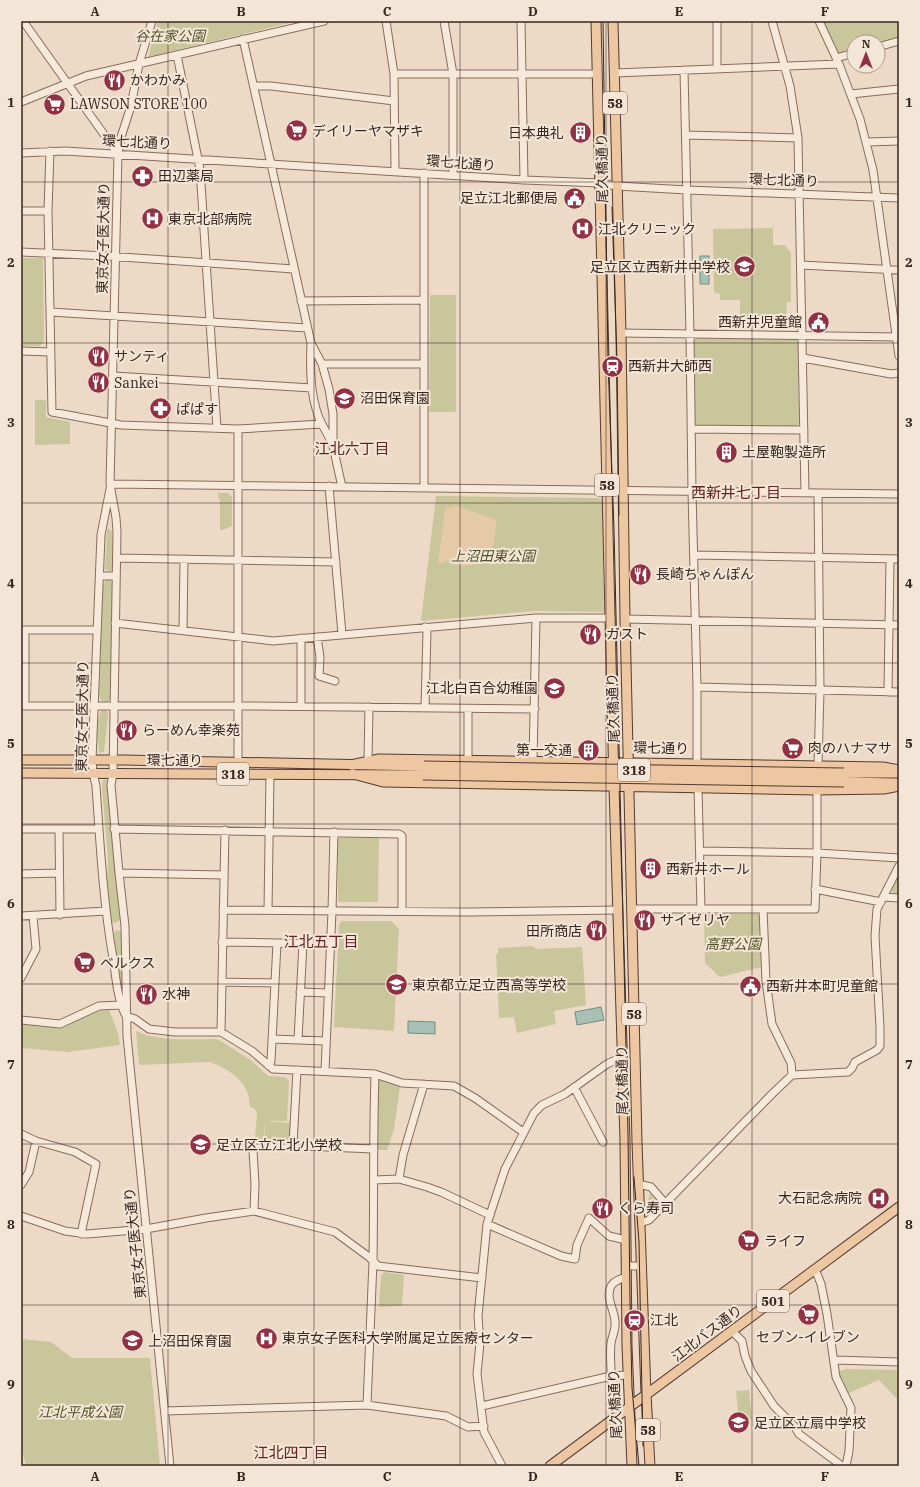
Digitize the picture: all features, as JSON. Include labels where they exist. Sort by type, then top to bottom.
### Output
[{"type":"main road","name":"尾久橋通り","points":[[596,21],[622,1057],[628,1375],[632,1466]]},
{"type":"main road","name":"尾久橋通り","points":[[613,21],[621,333],[625,619],[638,1184],[650,1466]]},
{"type":"main road","name":"環七通り","points":[[351,765],[379,759],[818,765],[883,767],[899,770]]},
{"type":"main road","name":"環七通り","points":[[21,760],[113,760],[351,765],[424,770],[844,778],[899,783]]},
{"type":"main road","name":"環七通り","points":[[21,773],[353,774],[424,770]]},
{"type":"main road","name":"環七通り","points":[[353,774],[383,782],[817,790],[884,789],[899,786]]},
{"type":"main road","name":"環七通り","points":[[844,778],[899,774]]},
{"type":"main road","name":"江北バス通り","points":[[550,1466],[899,1207]]},
{"type":"street","points":[[24,21],[118,154]]},
{"type":"street","name":"東京女子医大通り","points":[[126,1016],[121,1005],[110,943],[103,884],[96,786],[92,760],[101,535],[110,485],[118,154],[121,137],[131,106],[140,64],[152,21]]},
{"type":"street","points":[[21,102],[86,76],[304,23],[324,21]]},
{"type":"street","points":[[386,21],[394,74],[395,171]]},
{"type":"street","points":[[444,21],[453,74],[453,175]]},
{"type":"street","points":[[521,21],[524,180]]},
{"type":"street","points":[[717,21],[717,68]]},
{"type":"street","points":[[772,21],[790,86],[798,138],[802,265],[805,493]]},
{"type":"street","points":[[819,21],[851,94],[867,142],[874,170],[887,269],[898,337],[899,356]]},
{"type":"street","points":[[243,39],[307,328],[310,344],[312,388],[317,412],[333,446]]},
{"type":"street","points":[[886,45],[899,41]]},
{"type":"street","points":[[177,55],[198,158],[207,264],[217,428]]},
{"type":"street","points":[[615,73],[785,66],[837,61],[846,57]]},
{"type":"street","points":[[684,70],[688,190],[697,763]]},
{"type":"street","points":[[394,74],[597,74]]},
{"type":"street","points":[[254,86],[271,86],[394,101]]},
{"type":"street","points":[[851,94],[899,89]]},
{"type":"street","points":[[686,135],[798,138]]},
{"type":"street","points":[[867,142],[899,141]]},
{"type":"street","points":[[50,151],[48,252],[52,412],[112,424],[238,429],[322,424]]},
{"type":"street","name":"環七北通り","points":[[21,153],[50,151],[198,158],[524,180],[600,183],[617,186],[899,198]]},
{"type":"street","points":[[424,173],[424,488]]},
{"type":"street","points":[[21,211],[48,211]]},
{"type":"street","points":[[21,252],[48,252],[294,269]]},
{"type":"street","points":[[802,265],[899,270]]},
{"type":"street","points":[[301,301],[424,300]]},
{"type":"street","points":[[50,312],[307,328]]},
{"type":"street","points":[[621,333],[898,337]]},
{"type":"street","points":[[310,344],[322,364],[329,389],[333,407],[333,446],[342,487]]},
{"type":"street","points":[[21,351],[51,352]]},
{"type":"street","points":[[803,358],[891,374],[899,373]]},
{"type":"street","points":[[322,364],[424,364]]},
{"type":"street","points":[[113,376],[312,388]]},
{"type":"street","points":[[238,429],[238,763]]},
{"type":"street","points":[[691,429],[804,430]]},
{"type":"street","points":[[110,485],[329,486],[899,494]]},
{"type":"street","name":"東京女子医大通り","points":[[110,485],[116,518],[117,558],[113,706],[113,774],[111,785],[126,945],[127,1036],[170,1466]]},
{"type":"street","points":[[329,486],[342,634]]},
{"type":"street","points":[[818,493],[820,624],[818,765]]},
{"type":"street","points":[[694,555],[899,559]]},
{"type":"street","points":[[117,558],[336,562]]},
{"type":"street","points":[[183,629],[184,559]]},
{"type":"street","points":[[888,692],[890,559]]},
{"type":"street","points":[[100,576],[116,576]]},
{"type":"street","points":[[533,761],[536,618]]},
{"type":"street","points":[[115,623],[183,629],[273,641],[536,618],[611,618]]},
{"type":"street","points":[[625,619],[899,625]]},
{"type":"street","points":[[425,627],[425,708]]},
{"type":"street","points":[[97,630],[23,630],[23,706],[301,706],[535,709]]},
{"type":"street","points":[[318,637],[320,657],[319,676],[335,681]]},
{"type":"street","points":[[301,638],[301,706]]},
{"type":"street","points":[[697,687],[899,692]]},
{"type":"street","points":[[368,761],[369,707]]},
{"type":"street","points":[[468,709],[468,760]]},
{"type":"street","points":[[268,910],[270,774]]},
{"type":"street","points":[[698,788],[701,910]]},
{"type":"street","points":[[632,909],[815,909],[817,790]]},
{"type":"street","points":[[21,829],[99,829]]},
{"type":"street","points":[[59,829],[60,915]]},
{"type":"street","points":[[114,829],[399,834],[402,836],[402,911]]},
{"type":"street","points":[[221,1032],[225,830]]},
{"type":"street","points":[[325,1071],[331,944],[334,832]]},
{"type":"street","points":[[700,851],[817,853],[899,858]]},
{"type":"street","points":[[640,1223],[649,1220],[664,1202],[792,1075],[848,1072],[855,1062],[877,1050],[880,1046],[875,936],[878,909],[899,866]]},
{"type":"street","points":[[21,874],[59,873]]},
{"type":"street","points":[[119,874],[224,875]]},
{"type":"street","points":[[815,889],[882,899],[899,898]]},
{"type":"street","points":[[762,909],[766,980],[772,1024],[791,1063],[792,1075]]},
{"type":"street","points":[[223,910],[618,910]]},
{"type":"street","points":[[21,916],[60,915],[106,911]]},
{"type":"street","points":[[21,978],[36,949],[33,916]]},
{"type":"street","points":[[222,942],[331,944]]},
{"type":"street","points":[[269,1066],[271,1061],[277,943]]},
{"type":"street","points":[[298,1040],[303,943]]},
{"type":"street","points":[[222,982],[275,983]]},
{"type":"street","points":[[300,992],[328,993]]},
{"type":"street","points":[[21,1020],[60,1024],[99,1006],[121,1005]]},
{"type":"street","points":[[126,1016],[135,1019],[149,1030],[175,1032],[221,1032],[252,1051],[273,1069],[375,1074],[402,1083],[454,1086],[475,1098],[523,1132]]},
{"type":"street","points":[[272,1039],[326,1041]]},
{"type":"street","points":[[502,1466],[484,1432],[477,1374],[480,1342],[478,1316],[487,1224],[505,1169],[534,1113],[542,1105],[565,1094],[607,1064],[622,1057]]},
{"type":"street","points":[[294,1145],[297,1070]]},
{"type":"street","points":[[367,1405],[374,1180],[373,1149],[375,1074]]},
{"type":"street","points":[[399,1179],[403,1156],[424,1084]]},
{"type":"street","points":[[574,1087],[603,1142]]},
{"type":"street","points":[[21,1134],[36,1141],[75,1152],[96,1164],[81,1234]]},
{"type":"street","points":[[21,1185],[29,1172],[36,1141]]},
{"type":"street","points":[[254,1211],[254,1151],[257,1144],[373,1149]]},
{"type":"street","points":[[374,1180],[399,1179],[441,1192],[490,1215]]},
{"type":"street","points":[[638,1184],[651,1187],[664,1202]]},
{"type":"street","points":[[21,1216],[65,1231],[81,1234],[146,1229],[254,1211],[335,1232],[369,1257],[372,1262],[378,1266],[482,1278]]},
{"type":"street","points":[[487,1224],[561,1256],[575,1259],[577,1245],[589,1218],[610,1236],[626,1240]]},
{"type":"street","points":[[626,1266],[642,1266]]},
{"type":"street","points":[[815,1269],[821,1284],[835,1360],[836,1377],[851,1408],[846,1466]]},
{"type":"street","points":[[618,1416],[611,1376],[611,1342],[615,1327],[615,1320],[609,1298],[611,1287],[615,1281],[626,1277]]},
{"type":"street","points":[[732,1331],[742,1341],[745,1356],[751,1371],[774,1406],[799,1434],[842,1466]]},
{"type":"street","points":[[835,1360],[899,1362]]},
{"type":"street","points":[[482,1406],[611,1376],[628,1375]]},
{"type":"street","points":[[165,1411],[367,1405],[446,1416],[468,1427],[484,1426]]},
{"type":"green space","name":"谷在家公園","points":[[158,21],[298,21],[148,57]]},
{"type":"green space","points":[[823,21],[899,21],[899,38],[886,42],[886,34],[846,34],[846,52],[838,54]]},
{"type":"green space","points":[[773,228],[773,245],[785,245],[791,253],[791,302],[787,302],[786,322],[740,322],[740,300],[720,300],[720,294],[714,292],[713,229]]},
{"type":"green space","points":[[21,258],[43,258],[44,341],[40,346],[21,346]]},
{"type":"green space","points":[[430,295],[456,295],[456,411],[454,412],[429,411]]},
{"type":"green space","points":[[696,338],[798,341],[799,424],[795,427],[697,426],[695,423],[694,341]]},
{"type":"green space","points":[[35,400],[46,400],[46,417],[70,422],[70,444],[35,445]]},
{"type":"green space","points":[[218,493],[228,493],[232,497],[232,526],[223,530],[220,530],[220,499],[218,498]]},
{"type":"green space","name":"上沼田東公園","points":[[436,496],[599,498],[602,501],[604,612],[535,611],[421,621]]},
{"type":"green space","points":[[107,529],[111,530],[112,533],[114,566],[112,571],[105,569]]},
{"type":"green space","points":[[107,579],[111,581],[114,590],[112,698],[107,702],[102,701],[99,696],[103,585]]},
{"type":"green space","points":[[105,710],[108,712],[108,716],[104,752],[99,753],[97,732],[98,721],[101,711]]},
{"type":"green space","points":[[103,779],[107,780],[120,920],[115,923],[110,919],[107,887],[108,857],[102,789]]},
{"type":"green space","points":[[379,838],[378,902],[338,902],[338,839]]},
{"type":"green space","points":[[897,879],[899,879],[899,895],[893,894],[892,890]]},
{"type":"green space","name":"高野公園","points":[[707,914],[757,914],[760,916],[762,967],[720,977],[705,963],[704,917]]},
{"type":"green space","points":[[342,921],[391,921],[399,929],[394,1031],[334,1027],[339,924]]},
{"type":"green space","points":[[116,930],[120,931],[123,936],[123,994],[114,946],[113,935]]},
{"type":"green space","points":[[532,946],[537,949],[582,947],[586,1005],[554,1011],[556,1024],[517,1033],[514,1017],[499,1018],[496,954],[498,954],[498,948]]},
{"type":"green space","points":[[109,1010],[118,1033],[120,1045],[68,1052],[21,1048],[21,1030],[23,1025],[61,1028],[99,1011]]},
{"type":"green space","points":[[136,1031],[145,1035],[165,1038],[216,1039],[252,1061],[268,1076],[285,1077],[289,1081],[287,1121],[265,1121],[264,1141],[255,1140],[257,1112],[255,1109],[250,1107],[246,1088],[238,1078],[227,1070],[209,1062],[139,1065]]},
{"type":"green space","points":[[381,1080],[400,1087],[394,1129],[387,1150],[376,1150],[377,1082]]},
{"type":"green space","points":[[265,1121],[290,1123],[289,1139],[287,1141],[265,1141]]},
{"type":"green space","points":[[650,1193],[658,1203],[650,1213],[648,1200]]},
{"type":"green space","points":[[384,1272],[404,1275],[402,1306],[379,1307],[381,1275]]},
{"type":"green space","name":"江北平成公園","points":[[21,1339],[51,1342],[72,1358],[150,1358],[160,1466],[26,1466],[21,1445]]},
{"type":"green space","points":[[847,1369],[899,1370],[899,1401],[879,1380],[849,1393],[840,1376],[840,1371]]},
{"type":"green space","points":[[749,1390],[752,1419],[739,1420],[736,1391]]},
{"type":"sand","points":[[454,505],[497,520],[494,542],[490,552],[480,562],[466,566],[445,560],[444,563],[438,563],[445,510]]},
{"type":"shaded area","points":[[700,256],[709,256],[709,284],[700,284]]},
{"type":"shaded area","points":[[601,1007],[604,1020],[577,1025],[575,1012]]},
{"type":"shaded area","points":[[408,1021],[435,1022],[435,1034],[408,1033]]},
{"type":"tram line","points":[[603,21],[608,361],[614,529],[628,1134],[632,1388],[639,1466]]},
{"type":"tram line","points":[[612,207],[617,361],[619,515]]},
{"type":"tram line","points":[[634,1177],[639,1242],[643,1446]]},
{"type":"place","name":"かわかみ","points":[[114,80]]},
{"type":"place","name":"LAWSON STORE 100","points":[[55,104]]},
{"type":"place","name":"デイリーヤマザキ","points":[[297,131]]},
{"type":"place","name":"日本典礼","points":[[580,133]]},
{"type":"place","name":"田辺薬局","points":[[143,176]]},
{"type":"place","name":"足立江北郵便局","points":[[574,198]]},
{"type":"place","name":"東京北部病院","points":[[153,219]]},
{"type":"place","name":"江北クリニック","points":[[582,229]]},
{"type":"place","name":"足立区立西新井中学校","points":[[745,267]]},
{"type":"place","name":"西新井児童館","points":[[818,322]]},
{"type":"place","name":"サンティ","points":[[99,356]]},
{"type":"place","name":"西新井大師西","points":[[612,366]]},
{"type":"place","name":"Sankei","points":[[99,383]]},
{"type":"place","name":"沼田保育園","points":[[344,398]]},
{"type":"place","name":"ぱぱす","points":[[160,409]]},
{"type":"place","name":"土屋鞄製造所","points":[[727,452]]},
{"type":"place","name":"長崎ちゃんぽん","points":[[640,574]]},
{"type":"place","name":"ガスト","points":[[591,634]]},
{"type":"place","name":"江北白百合幼稚園","points":[[554,688]]},
{"type":"place","name":"らーめん幸楽苑","points":[[127,730]]},
{"type":"place","name":"肉のハナマサ","points":[[793,748]]},
{"type":"place","name":"第一交通","points":[[588,750]]},
{"type":"place","name":"西新井ホール","points":[[651,869]]},
{"type":"place","name":"サイゼリヤ","points":[[644,920]]},
{"type":"place","name":"田所商店","points":[[597,931]]},
{"type":"place","name":"ベルクス","points":[[85,963]]},
{"type":"place","name":"東京都立足立西高等学校","points":[[396,985]]},
{"type":"place","name":"西新井本町児童館","points":[[750,986]]},
{"type":"place","name":"水神","points":[[146,994]]},
{"type":"place","name":"足立区立江北小学校","points":[[200,1145]]},
{"type":"place","name":"大石記念病院","points":[[878,1198]]},
{"type":"place","name":"くら寿司","points":[[603,1208]]},
{"type":"place","name":"ライフ","points":[[749,1241]]},
{"type":"place","name":"セブン-イレブン","points":[[808,1315]]},
{"type":"place","name":"江北","points":[[635,1320]]},
{"type":"place","name":"東京女子医科大学附属足立医療センター","points":[[266,1338]]},
{"type":"place","name":"上沼田保育園","points":[[133,1341]]},
{"type":"place","name":"足立区立扇中学校","points":[[738,1423]]},
{"type":"district","name":"江北六丁目","points":[[352,448]]},
{"type":"district","name":"西新井七丁目","points":[[736,492]]},
{"type":"district","name":"江北五丁目","points":[[321,941]]},
{"type":"district","name":"江北四丁目","points":[[291,1452]]}]
